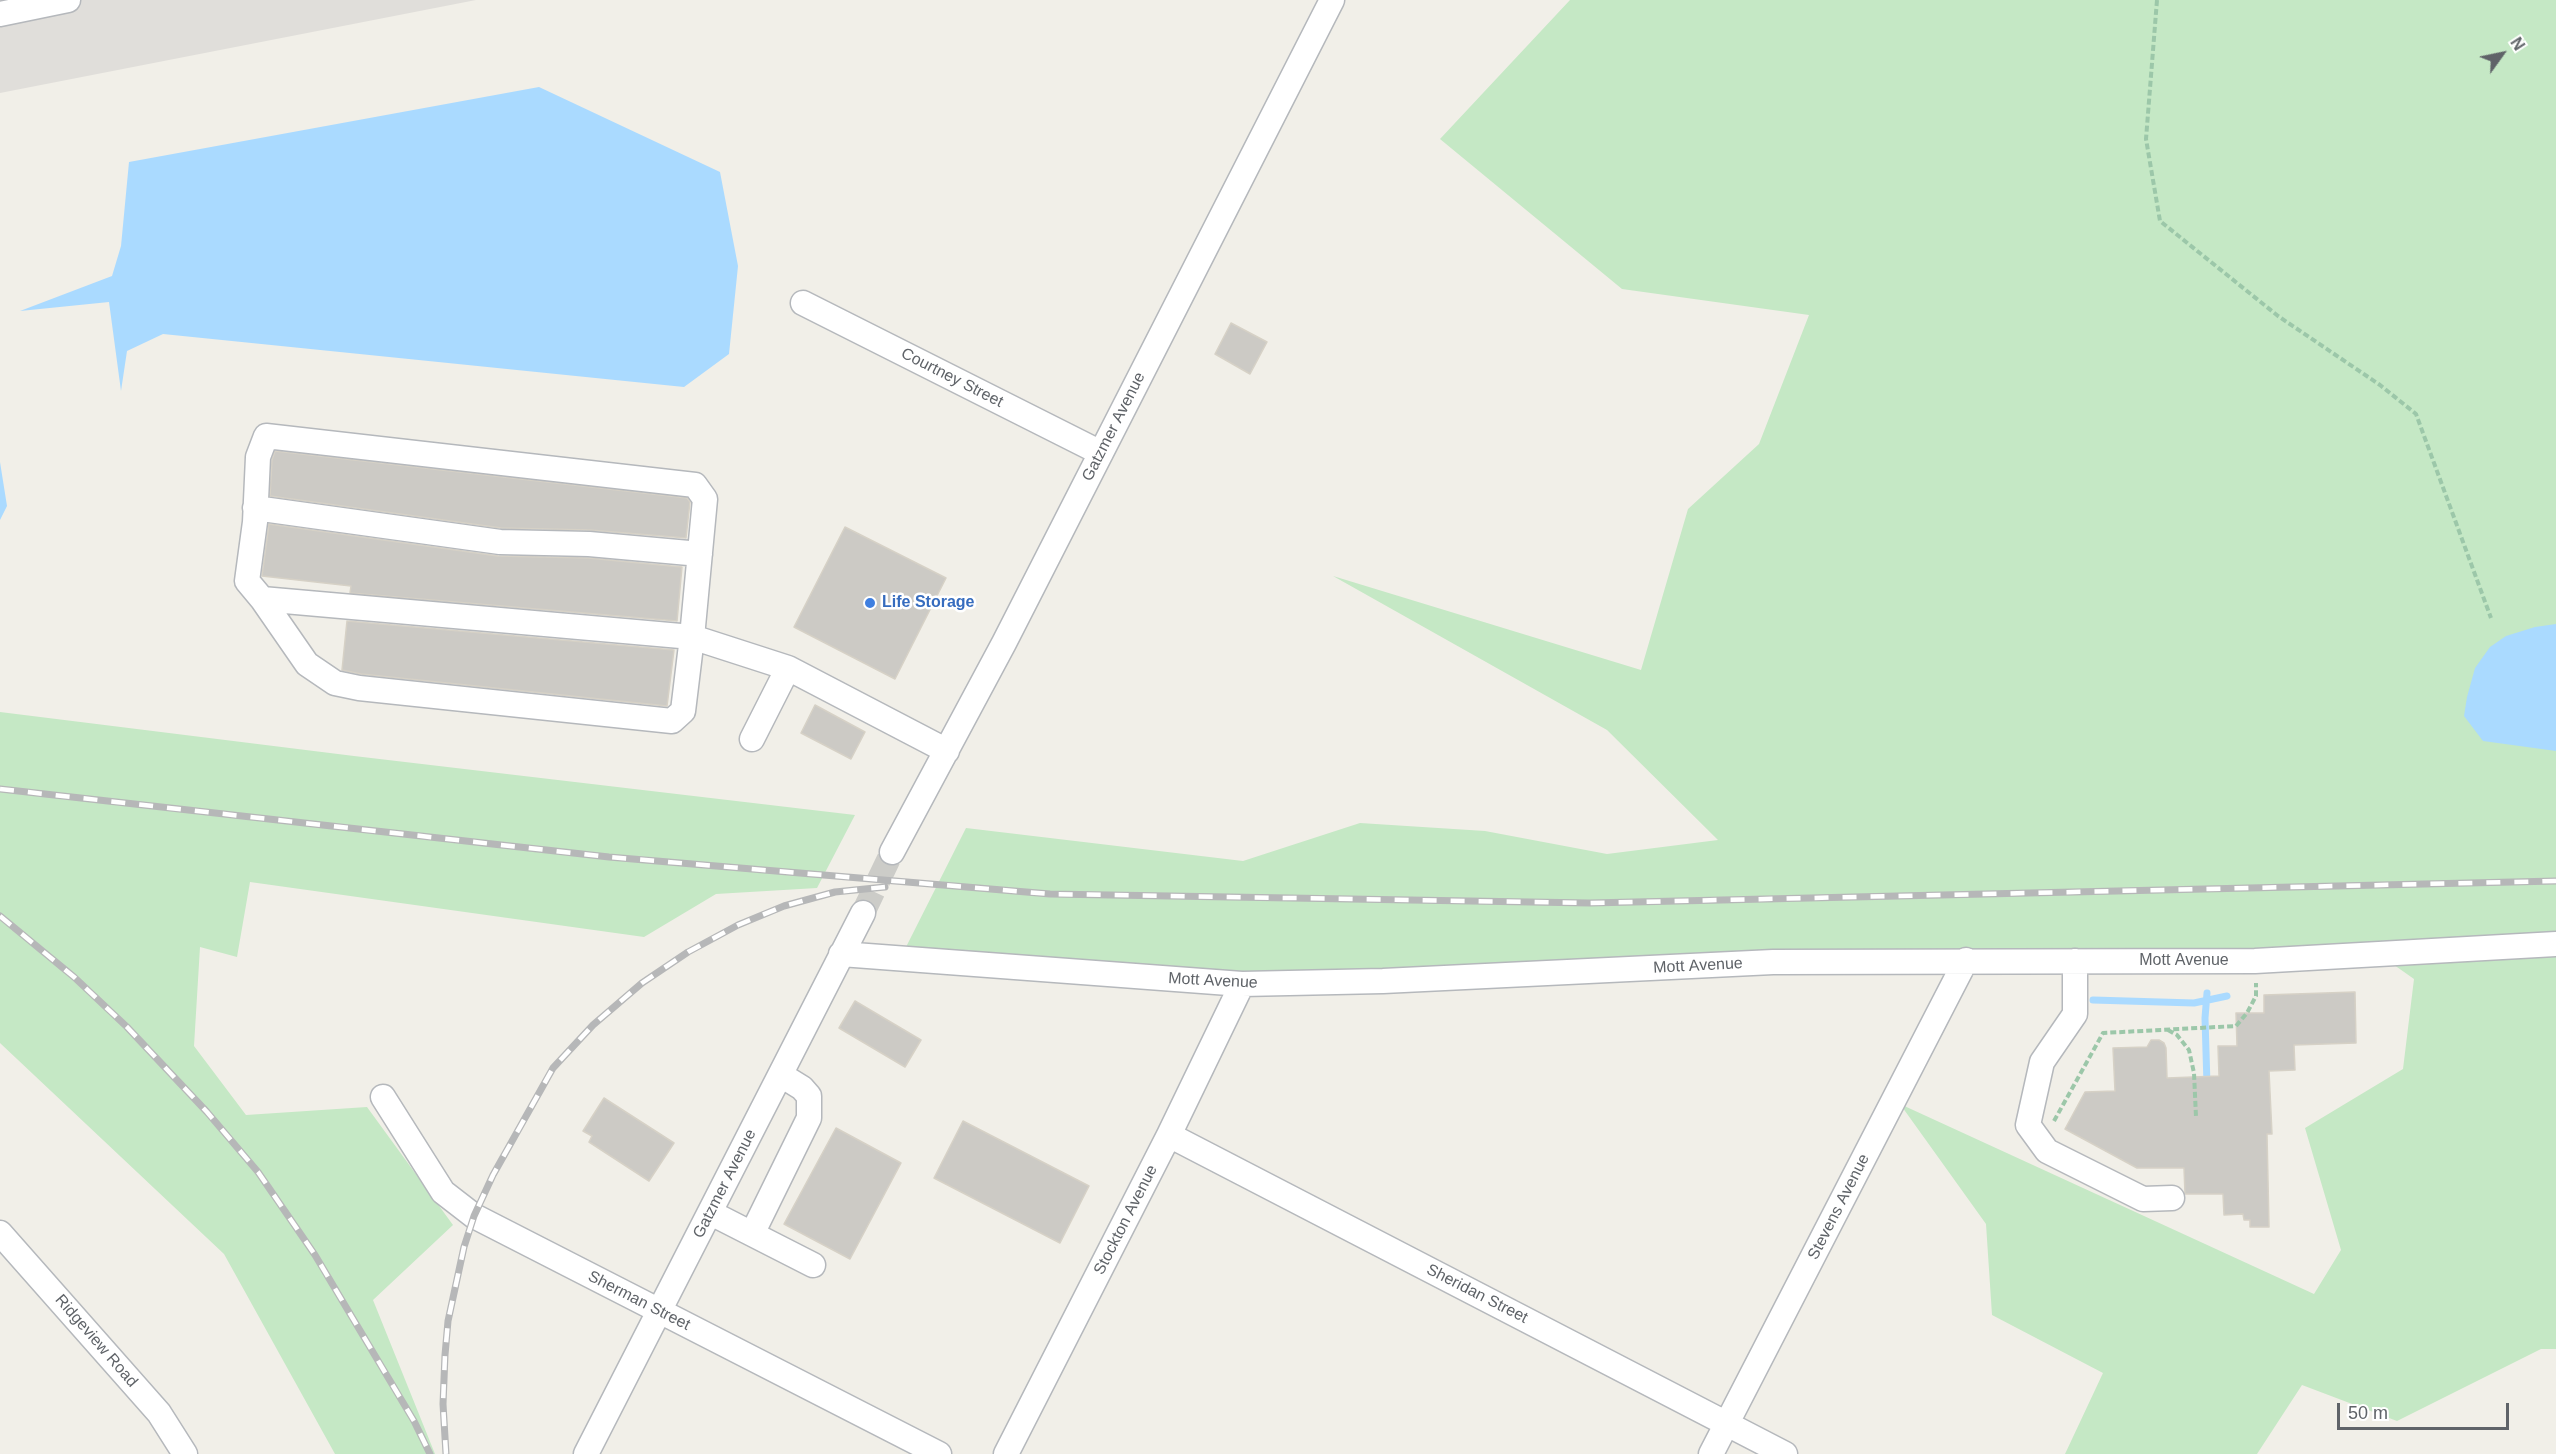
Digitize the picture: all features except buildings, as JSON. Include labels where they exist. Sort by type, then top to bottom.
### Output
[{"type":"street","points":[[0,14],[68,0]]},
{"type":"street","name":"Gatzmer Avenue","points":[[892,852],[1101,453],[1332,0]]},
{"type":"street","name":"Courtney Street","points":[[802,303],[1101,453]]},
{"type":"street","points":[[266,436],[695,485],[705,498],[683,711],[672,721],[370,689],[335,683],[307,664],[247,581],[255,508],[258,457],[266,436]]},
{"type":"street","points":[[255,508],[500,542],[589,544],[700,554]]},
{"type":"street","points":[[262,599],[692,637],[788,668],[946,751]]},
{"type":"street","points":[[752,739],[788,668]]},
{"type":"street","name":"Gatzmer Avenue","points":[[586,1454],[711,1214],[863,913]]},
{"type":"street","name":"Mott Avenue","points":[[841,954],[1242,984],[1383,981],[1773,962],[2255,961],[2556,944]]},
{"type":"street","name":"Stevens Avenue","points":[[1712,1454],[1966,960]]},
{"type":"street","points":[[2075,961],[2075,1014],[2042,1062],[2039,1083],[2031,1103],[2028,1125],[2047,1151],[2143,1199],[2172,1198]]},
{"type":"street","name":"Stockton Avenue","points":[[1006,1454],[1169,1135],[1242,984]]},
{"type":"street","points":[[752,1234],[809,1118],[809,1096],[802,1088],[781,1075]]},
{"type":"street","name":"Sherman Street","points":[[382,1097],[442,1192],[474,1216],[939,1454]]},
{"type":"street","name":"Sheridan Street","points":[[1169,1135],[1785,1454]]},
{"type":"street","points":[[711,1214],[813,1264]]},
{"type":"street","name":"Ridgeview Road","points":[[0,1233],[159,1413],[185,1454]]},
{"type":"path","points":[[2157,0],[2146,139],[2160,221],[2278,316],[2380,386],[2416,414],[2491,618]]},
{"type":"path","points":[[2051,1127],[2103,1033],[2236,1026],[2247,1013],[2256,996],[2255,961]]},
{"type":"path","points":[[2167,1030],[2177,1035],[2189,1050],[2194,1073],[2196,1117]]},
{"type":"shaded area","points":[[0,0],[476,0],[0,93]]},
{"type":"green space","points":[[1570,0],[2556,0],[2556,1349],[2541,1349],[2397,1421],[2302,1385],[2257,1454],[2065,1454],[2103,1373],[1992,1315],[1986,1224],[1900,1104],[2314,1294],[2341,1250],[2305,1128],[2403,1069],[2414,979],[2377,953],[1237,981],[905,949],[966,828],[1243,861],[1360,823],[1485,831],[1607,854],[1718,840],[1607,730],[1333,576],[1641,670],[1688,509],[1759,444],[1809,315],[1622,289],[1440,139]]},
{"type":"green space","points":[[0,712],[855,815],[817,888],[716,894],[644,937],[250,882],[237,957],[200,947],[194,1046],[246,1115],[367,1107],[453,1225],[373,1300],[435,1454],[335,1454],[224,1254],[0,1043]]},
{"type":"water","points":[[539,87],[720,172],[738,266],[729,354],[684,387],[163,334],[127,351],[121,391],[109,302],[20,311],[112,276],[121,246],[129,162]]},
{"type":"water","points":[[0,462],[7,506],[0,520]]},
{"type":"water","points":[[2556,624],[2556,751],[2483,741],[2464,716],[2475,668],[2490,647],[2506,636],[2535,627]]},
{"type":"waterway","points":[[2207,993],[2205,1018],[2207,1085]]},
{"type":"waterway","points":[[2093,1000],[2194,1003],[2227,996]]},
{"type":"tunnel","points":[[863,913],[892,852]]},
{"type":"railway","points":[[0,789],[609,857],[1050,894],[1590,903],[2556,881]]},
{"type":"railway","points":[[446,1454],[443,1404],[445,1355],[448,1321],[464,1247],[474,1216],[493,1175],[553,1068],[593,1025],[642,983],[688,952],[738,925],[784,906],[835,892],[885,887]]},
{"type":"railway","points":[[0,916],[74,977],[127,1027],[207,1112],[258,1172],[315,1255],[414,1421],[430,1454]]},
{"type":"place","name":"Life Storage","points":[[870,603]]}]
